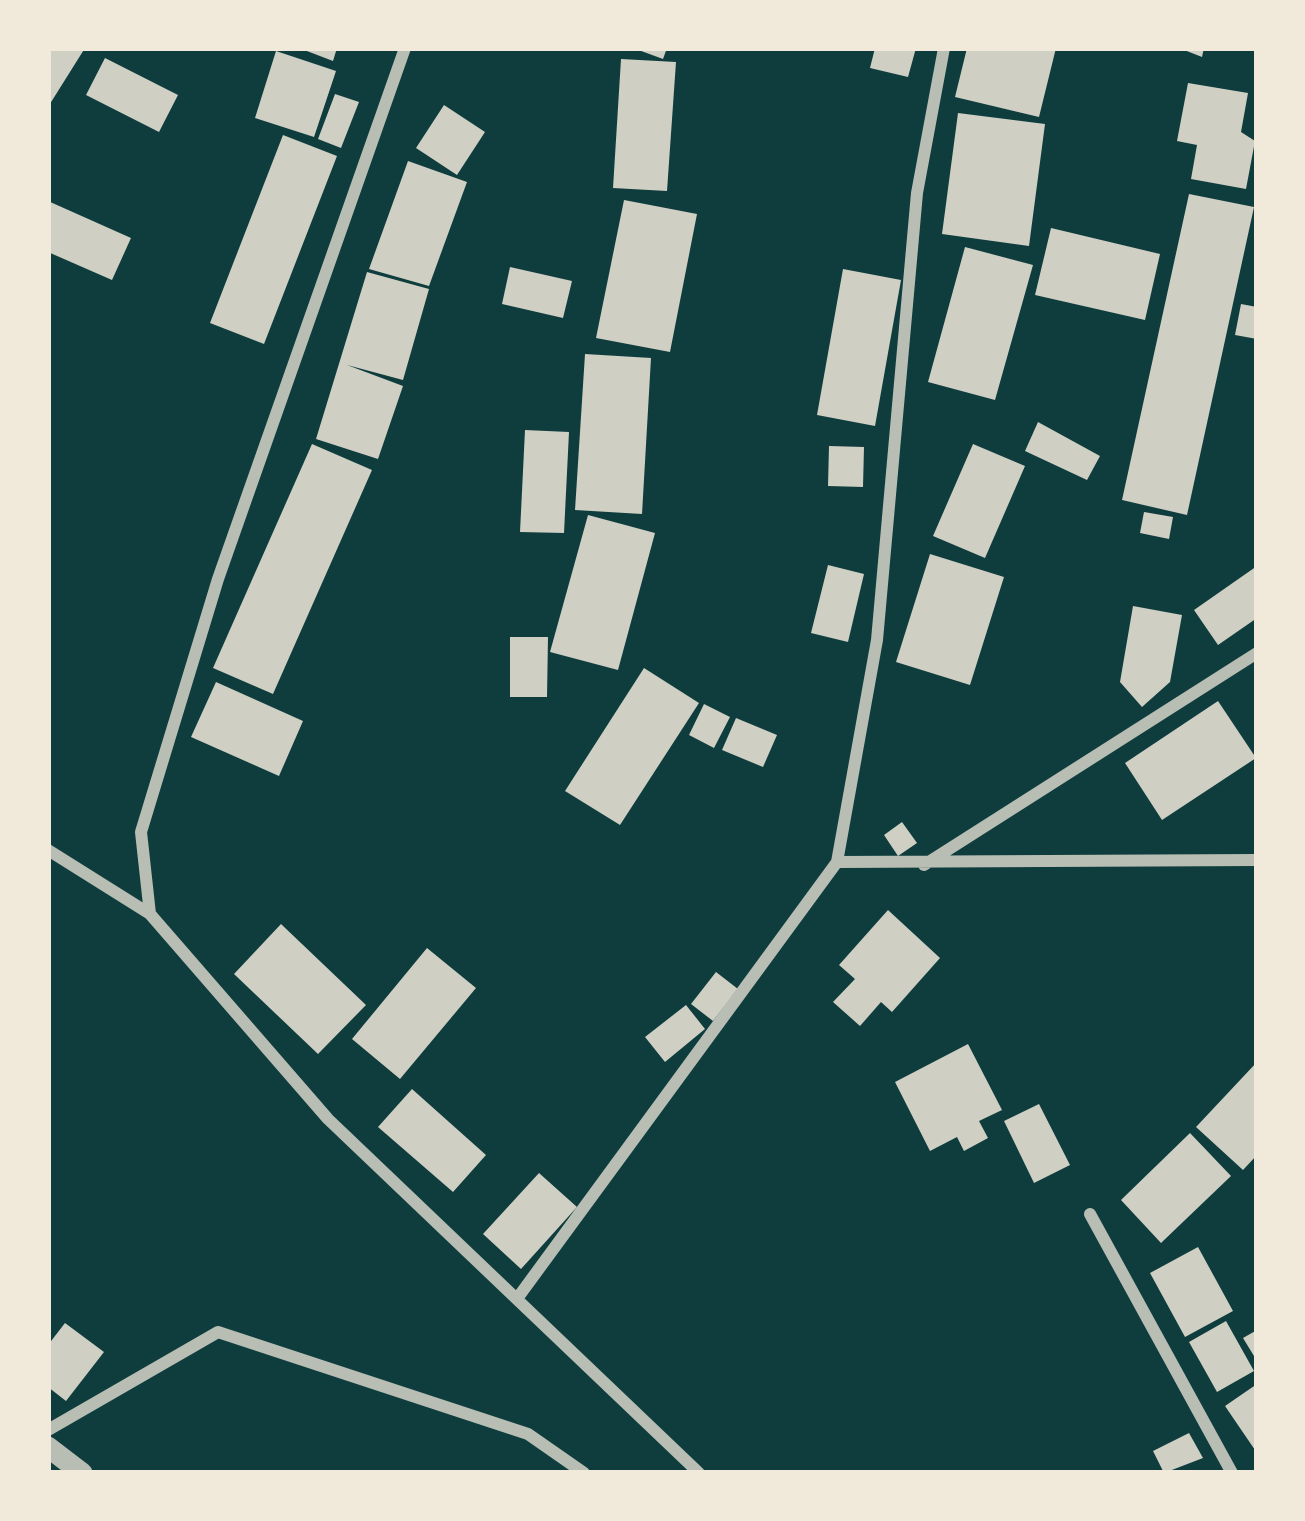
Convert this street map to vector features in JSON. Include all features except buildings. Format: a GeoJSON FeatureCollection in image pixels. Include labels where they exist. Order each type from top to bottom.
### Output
{"type":"FeatureCollection","features":[{"type":"Feature","properties":{"kind":"street"},"geometry":{"type":"LineString","coordinates":[[150,914],[142,832],[218,579],[405,48]]}},
{"type":"Feature","properties":{"kind":"street"},"geometry":{"type":"LineString","coordinates":[[519,1296],[837,862],[877,640],[917,194],[944,48]]}},
{"type":"Feature","properties":{"kind":"street"},"geometry":{"type":"LineString","coordinates":[[924,865],[1257,653]]}},
{"type":"Feature","properties":{"kind":"street"},"geometry":{"type":"LineString","coordinates":[[48,850],[150,914],[328,1118],[519,1296],[694,1473]]}},
{"type":"Feature","properties":{"kind":"street"},"geometry":{"type":"LineString","coordinates":[[837,862],[1257,860]]}},
{"type":"Feature","properties":{"kind":"street"},"geometry":{"type":"LineString","coordinates":[[1090,1214],[1232,1473]]}},
{"type":"Feature","properties":{"kind":"street"},"geometry":{"type":"LineString","coordinates":[[48,1430],[218,1332],[528,1434],[584,1473]]}},
{"type":"Feature","properties":{"kind":"street"},"geometry":{"type":"LineString","coordinates":[[48,1447],[82,1473]]}}]}
